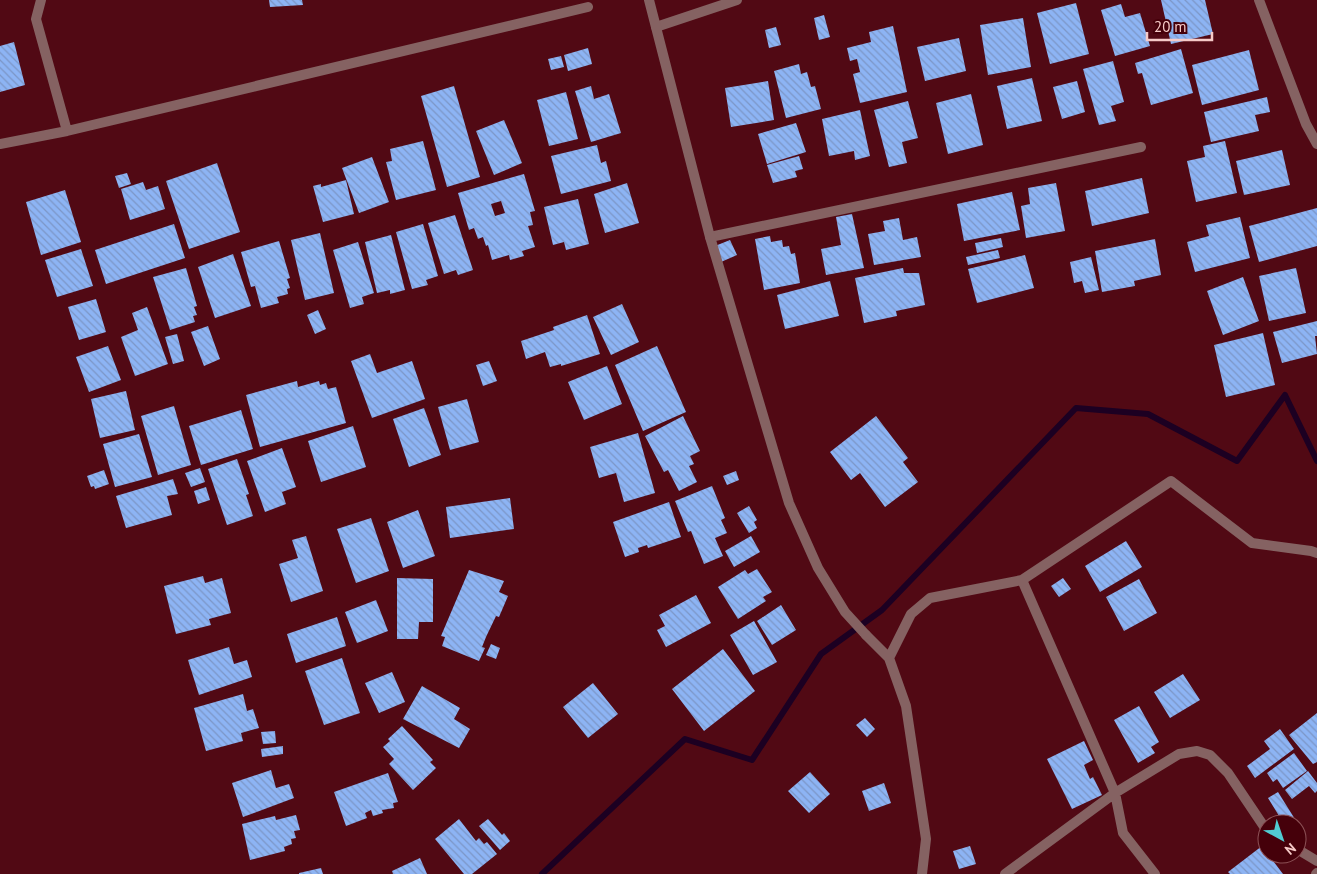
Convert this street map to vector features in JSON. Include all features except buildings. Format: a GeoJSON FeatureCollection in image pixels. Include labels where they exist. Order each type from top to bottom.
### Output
{"type":"FeatureCollection","features":[{"type":"Feature","properties":{"kind":"street"},"geometry":{"type":"LineString","coordinates":[[41,0],[36,19],[67,131]]}},
{"type":"Feature","properties":{"kind":"street"},"geometry":{"type":"LineString","coordinates":[[649,0],[710,237],[788,503],[818,568],[845,612],[889,658],[907,716],[926,839],[922,874]]}},
{"type":"Feature","properties":{"kind":"street"},"geometry":{"type":"LineString","coordinates":[[656,27],[737,0]]}},
{"type":"Feature","properties":{"kind":"street"},"geometry":{"type":"LineString","coordinates":[[1259,0],[1306,124],[1317,144]]}},
{"type":"Feature","properties":{"kind":"street"},"geometry":{"type":"LineString","coordinates":[[0,144],[67,131],[588,8]]}},
{"type":"Feature","properties":{"kind":"street"},"geometry":{"type":"LineString","coordinates":[[710,237],[1141,147]]}},
{"type":"Feature","properties":{"kind":"street"},"geometry":{"type":"LineString","coordinates":[[889,658],[911,614],[930,598],[1022,580],[1171,481],[1252,543],[1317,553]]}},
{"type":"Feature","properties":{"kind":"street"},"geometry":{"type":"LineString","coordinates":[[1022,580],[1115,793],[1123,833],[1155,874]]}},
{"type":"Feature","properties":{"kind":"street"},"geometry":{"type":"LineString","coordinates":[[1005,874],[1115,793],[1179,754],[1197,751],[1210,755],[1228,773],[1257,816]]}},
{"type":"Feature","properties":{"kind":"waterway"},"geometry":{"type":"LineString","coordinates":[[542,874],[685,739],[752,760],[821,654],[882,610],[1076,408],[1148,414],[1237,461],[1285,395],[1317,461]]}}]}
